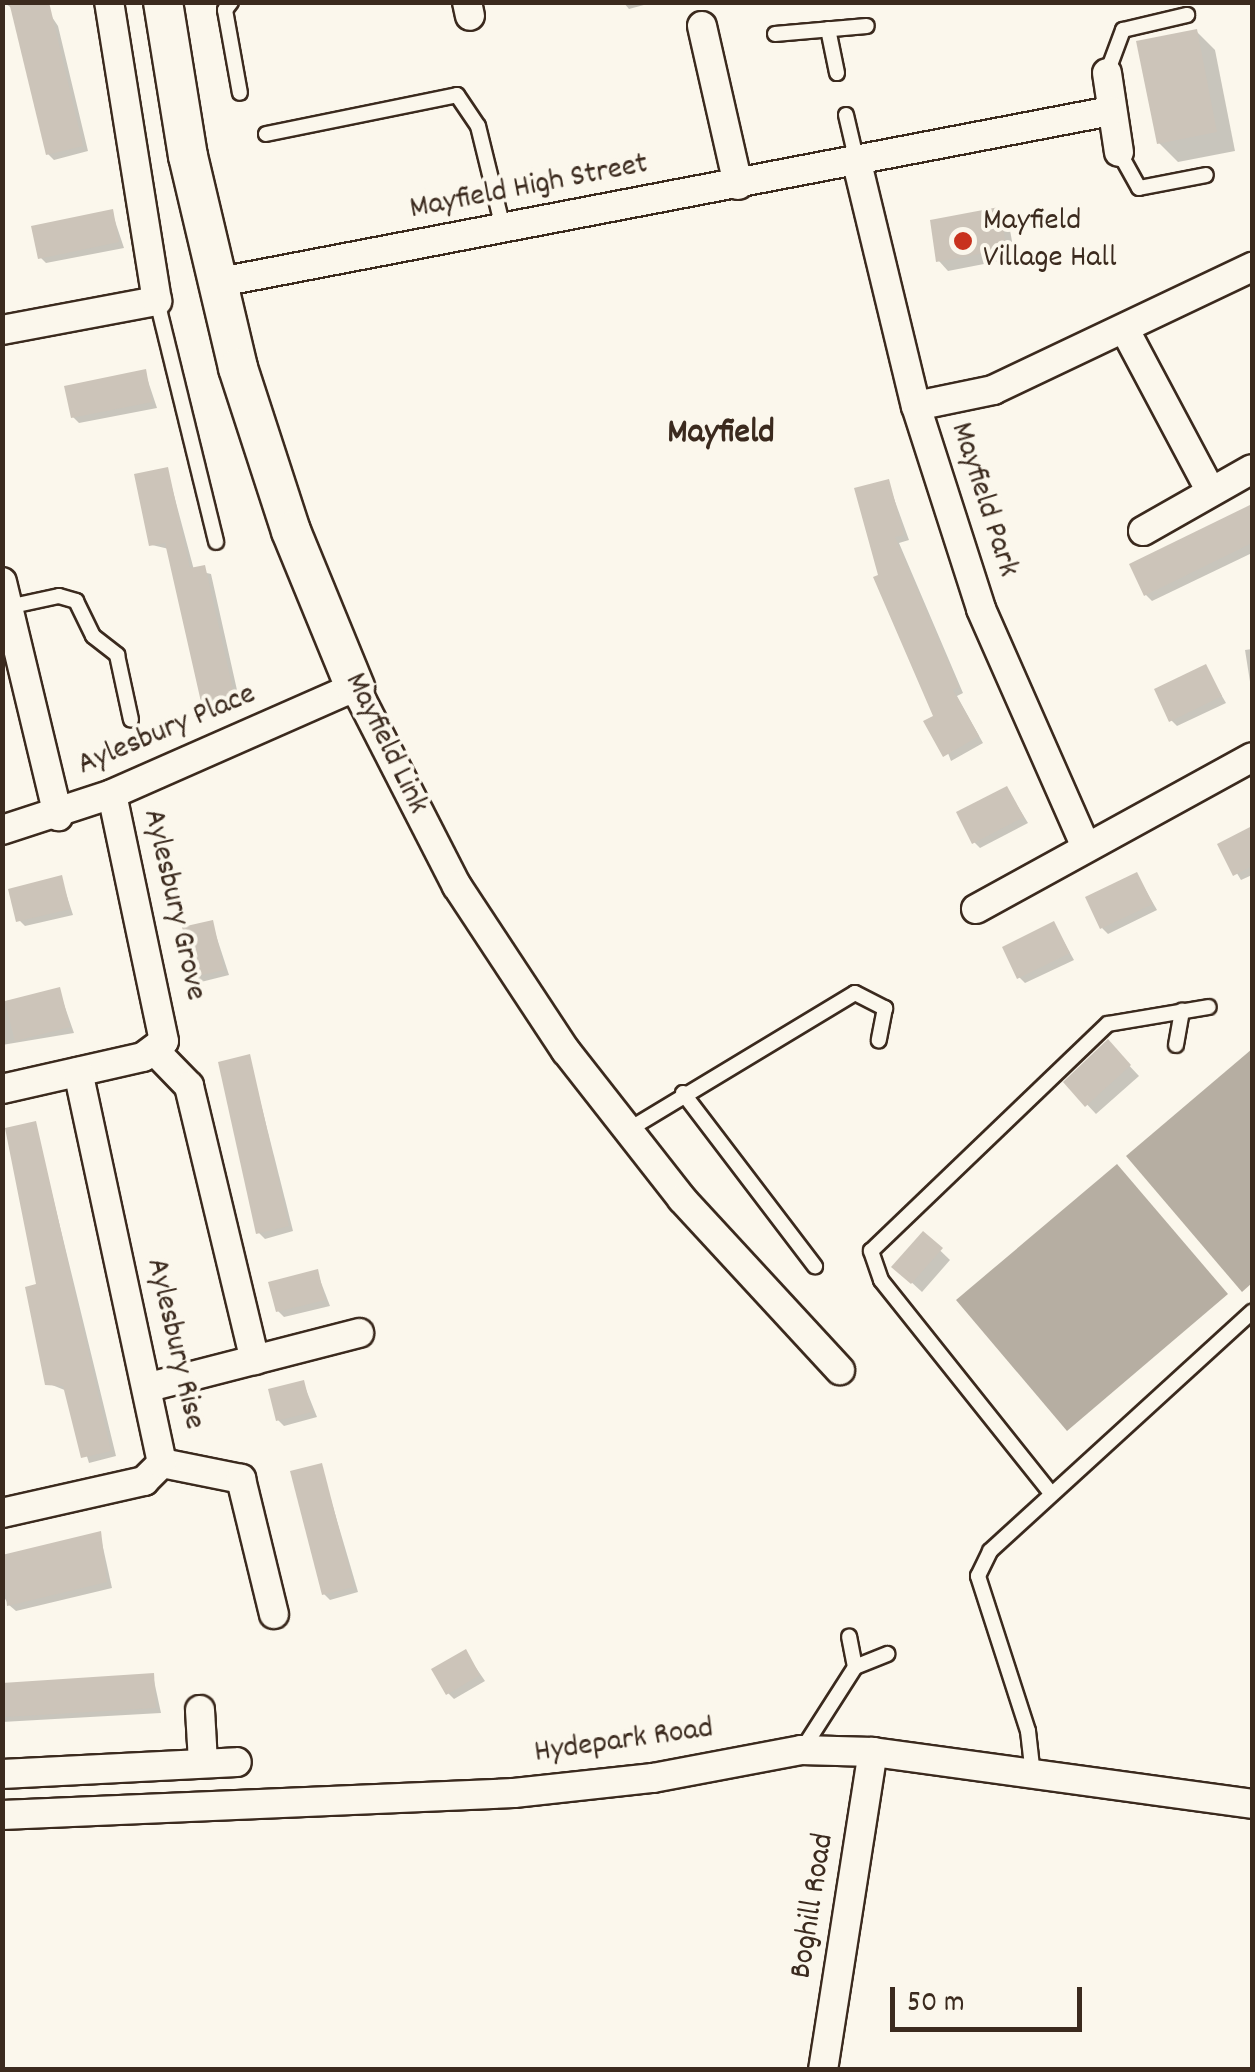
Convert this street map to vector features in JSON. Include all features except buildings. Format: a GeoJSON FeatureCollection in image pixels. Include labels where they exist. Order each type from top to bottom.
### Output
{"type":"FeatureCollection","features":[{"type":"Feature","properties":{"kind":"street"},"geometry":{"type":"LineString","coordinates":[[2,330],[157,301],[109,2]]}},
{"type":"Feature","properties":{"kind":"street","name":"Mayfield Link"},"geometry":{"type":"LineString","coordinates":[[163,2],[215,283],[269,468],[355,688],[457,886],[528,996],[628,1130],[840,1370]]}},
{"type":"Feature","properties":{"kind":"street"},"geometry":{"type":"LineString","coordinates":[[702,26],[738,185]]}},
{"type":"Feature","properties":{"kind":"street"},"geometry":{"type":"LineString","coordinates":[[1108,73],[1110,111],[1120,152]]}},
{"type":"Feature","properties":{"kind":"street","name":"Mayfield High Street"},"geometry":{"type":"LineString","coordinates":[[215,283],[1110,111]]}},
{"type":"Feature","properties":{"kind":"street","name":"Mayfield Park"},"geometry":{"type":"LineString","coordinates":[[857,162],[916,406],[980,609],[1085,845]]}},
{"type":"Feature","properties":{"kind":"street"},"geometry":{"type":"LineString","coordinates":[[916,406],[993,390],[1252,267]]}},
{"type":"Feature","properties":{"kind":"street"},"geometry":{"type":"LineString","coordinates":[[1125,330],[1211,492]]}},
{"type":"Feature","properties":{"kind":"street"},"geometry":{"type":"LineString","coordinates":[[1143,531],[1252,468]]}},
{"type":"Feature","properties":{"kind":"street"},"geometry":{"type":"LineString","coordinates":[[5,594],[15,692],[58,816]]}},
{"type":"Feature","properties":{"kind":"street","name":"Aylesbury Place"},"geometry":{"type":"LineString","coordinates":[[2,830],[58,816],[355,688]]}},
{"type":"Feature","properties":{"kind":"street"},"geometry":{"type":"LineString","coordinates":[[976,909],[1085,845],[1252,757]]}},
{"type":"Feature","properties":{"kind":"street","name":"Aylesbury Grove"},"geometry":{"type":"LineString","coordinates":[[112,794],[166,1027],[155,1051]]}},
{"type":"Feature","properties":{"kind":"street"},"geometry":{"type":"LineString","coordinates":[[2,1089],[155,1051],[189,1086],[255,1360]]}},
{"type":"Feature","properties":{"kind":"street","name":"Aylesbury Rise"},"geometry":{"type":"LineString","coordinates":[[2,1513],[144,1482],[162,1463],[149,1386],[78,1072]]}},
{"type":"Feature","properties":{"kind":"street"},"geometry":{"type":"LineString","coordinates":[[149,1386],[359,1333]]}},
{"type":"Feature","properties":{"kind":"street"},"geometry":{"type":"LineString","coordinates":[[162,1463],[241,1479],[256,1586],[274,1614]]}},
{"type":"Feature","properties":{"kind":"street"},"geometry":{"type":"LineString","coordinates":[[200,1710],[203,1762]]}},
{"type":"Feature","properties":{"kind":"street","name":"Hydepark Road"},"geometry":{"type":"LineString","coordinates":[[2,1814],[514,1794],[654,1778],[801,1750],[873,1752],[1252,1804]]}},
{"type":"Feature","properties":{"kind":"street","name":"Boghill Road"},"geometry":{"type":"LineString","coordinates":[[823,2070],[873,1752]]}},
{"type":"Feature","properties":{"kind":"street"},"geometry":{"type":"LineString","coordinates":[[2,1774],[237,1762]]}},
{"type":"Feature","properties":{"kind":"lane"},"geometry":{"type":"LineString","coordinates":[[230,2],[224,10],[240,93]]}},
{"type":"Feature","properties":{"kind":"lane"},"geometry":{"type":"LineString","coordinates":[[1108,73],[1123,30],[1187,15]]}},
{"type":"Feature","properties":{"kind":"lane"},"geometry":{"type":"LineString","coordinates":[[775,34],[867,26]]}},
{"type":"Feature","properties":{"kind":"lane"},"geometry":{"type":"LineString","coordinates":[[828,29],[837,72]]}},
{"type":"Feature","properties":{"kind":"lane"},"geometry":{"type":"LineString","coordinates":[[266,134],[457,95],[478,126],[503,228]]}},
{"type":"Feature","properties":{"kind":"lane"},"geometry":{"type":"LineString","coordinates":[[846,115],[857,162]]}},
{"type":"Feature","properties":{"kind":"lane"},"geometry":{"type":"LineString","coordinates":[[1120,152],[1140,188],[1206,175]]}},
{"type":"Feature","properties":{"kind":"lane"},"geometry":{"type":"LineString","coordinates":[[157,301],[216,542]]}},
{"type":"Feature","properties":{"kind":"lane"},"geometry":{"type":"LineString","coordinates":[[5,594],[59,596],[76,601],[93,636],[117,655],[131,720]]}},
{"type":"Feature","properties":{"kind":"lane"},"geometry":{"type":"LineString","coordinates":[[628,1130],[682,1093],[854,993],[885,1008],[879,1040]]}},
{"type":"Feature","properties":{"kind":"lane"},"geometry":{"type":"LineString","coordinates":[[1050,1492],[880,1280],[871,1251],[1108,1024],[1208,1007]]}},
{"type":"Feature","properties":{"kind":"lane"},"geometry":{"type":"LineString","coordinates":[[1176,1045],[1182,1011]]}},
{"type":"Feature","properties":{"kind":"lane"},"geometry":{"type":"LineString","coordinates":[[682,1093],[815,1266]]}},
{"type":"Feature","properties":{"kind":"lane"},"geometry":{"type":"LineString","coordinates":[[1033,1776],[1028,1731],[978,1576],[990,1550],[1252,1312]]}},
{"type":"Feature","properties":{"kind":"lane"},"geometry":{"type":"LineString","coordinates":[[850,1637],[855,1667]]}},
{"type":"Feature","properties":{"kind":"lane"},"geometry":{"type":"LineString","coordinates":[[801,1750],[855,1667],[886,1654]]}},
{"type":"Feature","properties":{"kind":"shaded area"},"geometry":{"type":"Polygon","coordinates":[[[1252,1049],[1252,1283],[1242,1292],[1126,1156],[1252,1049]]]}},
{"type":"Feature","properties":{"kind":"shaded area"},"geometry":{"type":"Polygon","coordinates":[[[1117,1164],[1228,1294],[1067,1431],[956,1300],[1117,1164]]]}},
{"type":"Feature","properties":{"kind":"place","name":"Mayfield Village Hall"},"geometry":{"type":"Point","coordinates":[963,241]}},
{"type":"Feature","properties":{"kind":"district","name":"Mayfield"},"geometry":{"type":"Point","coordinates":[721,434]}}]}
